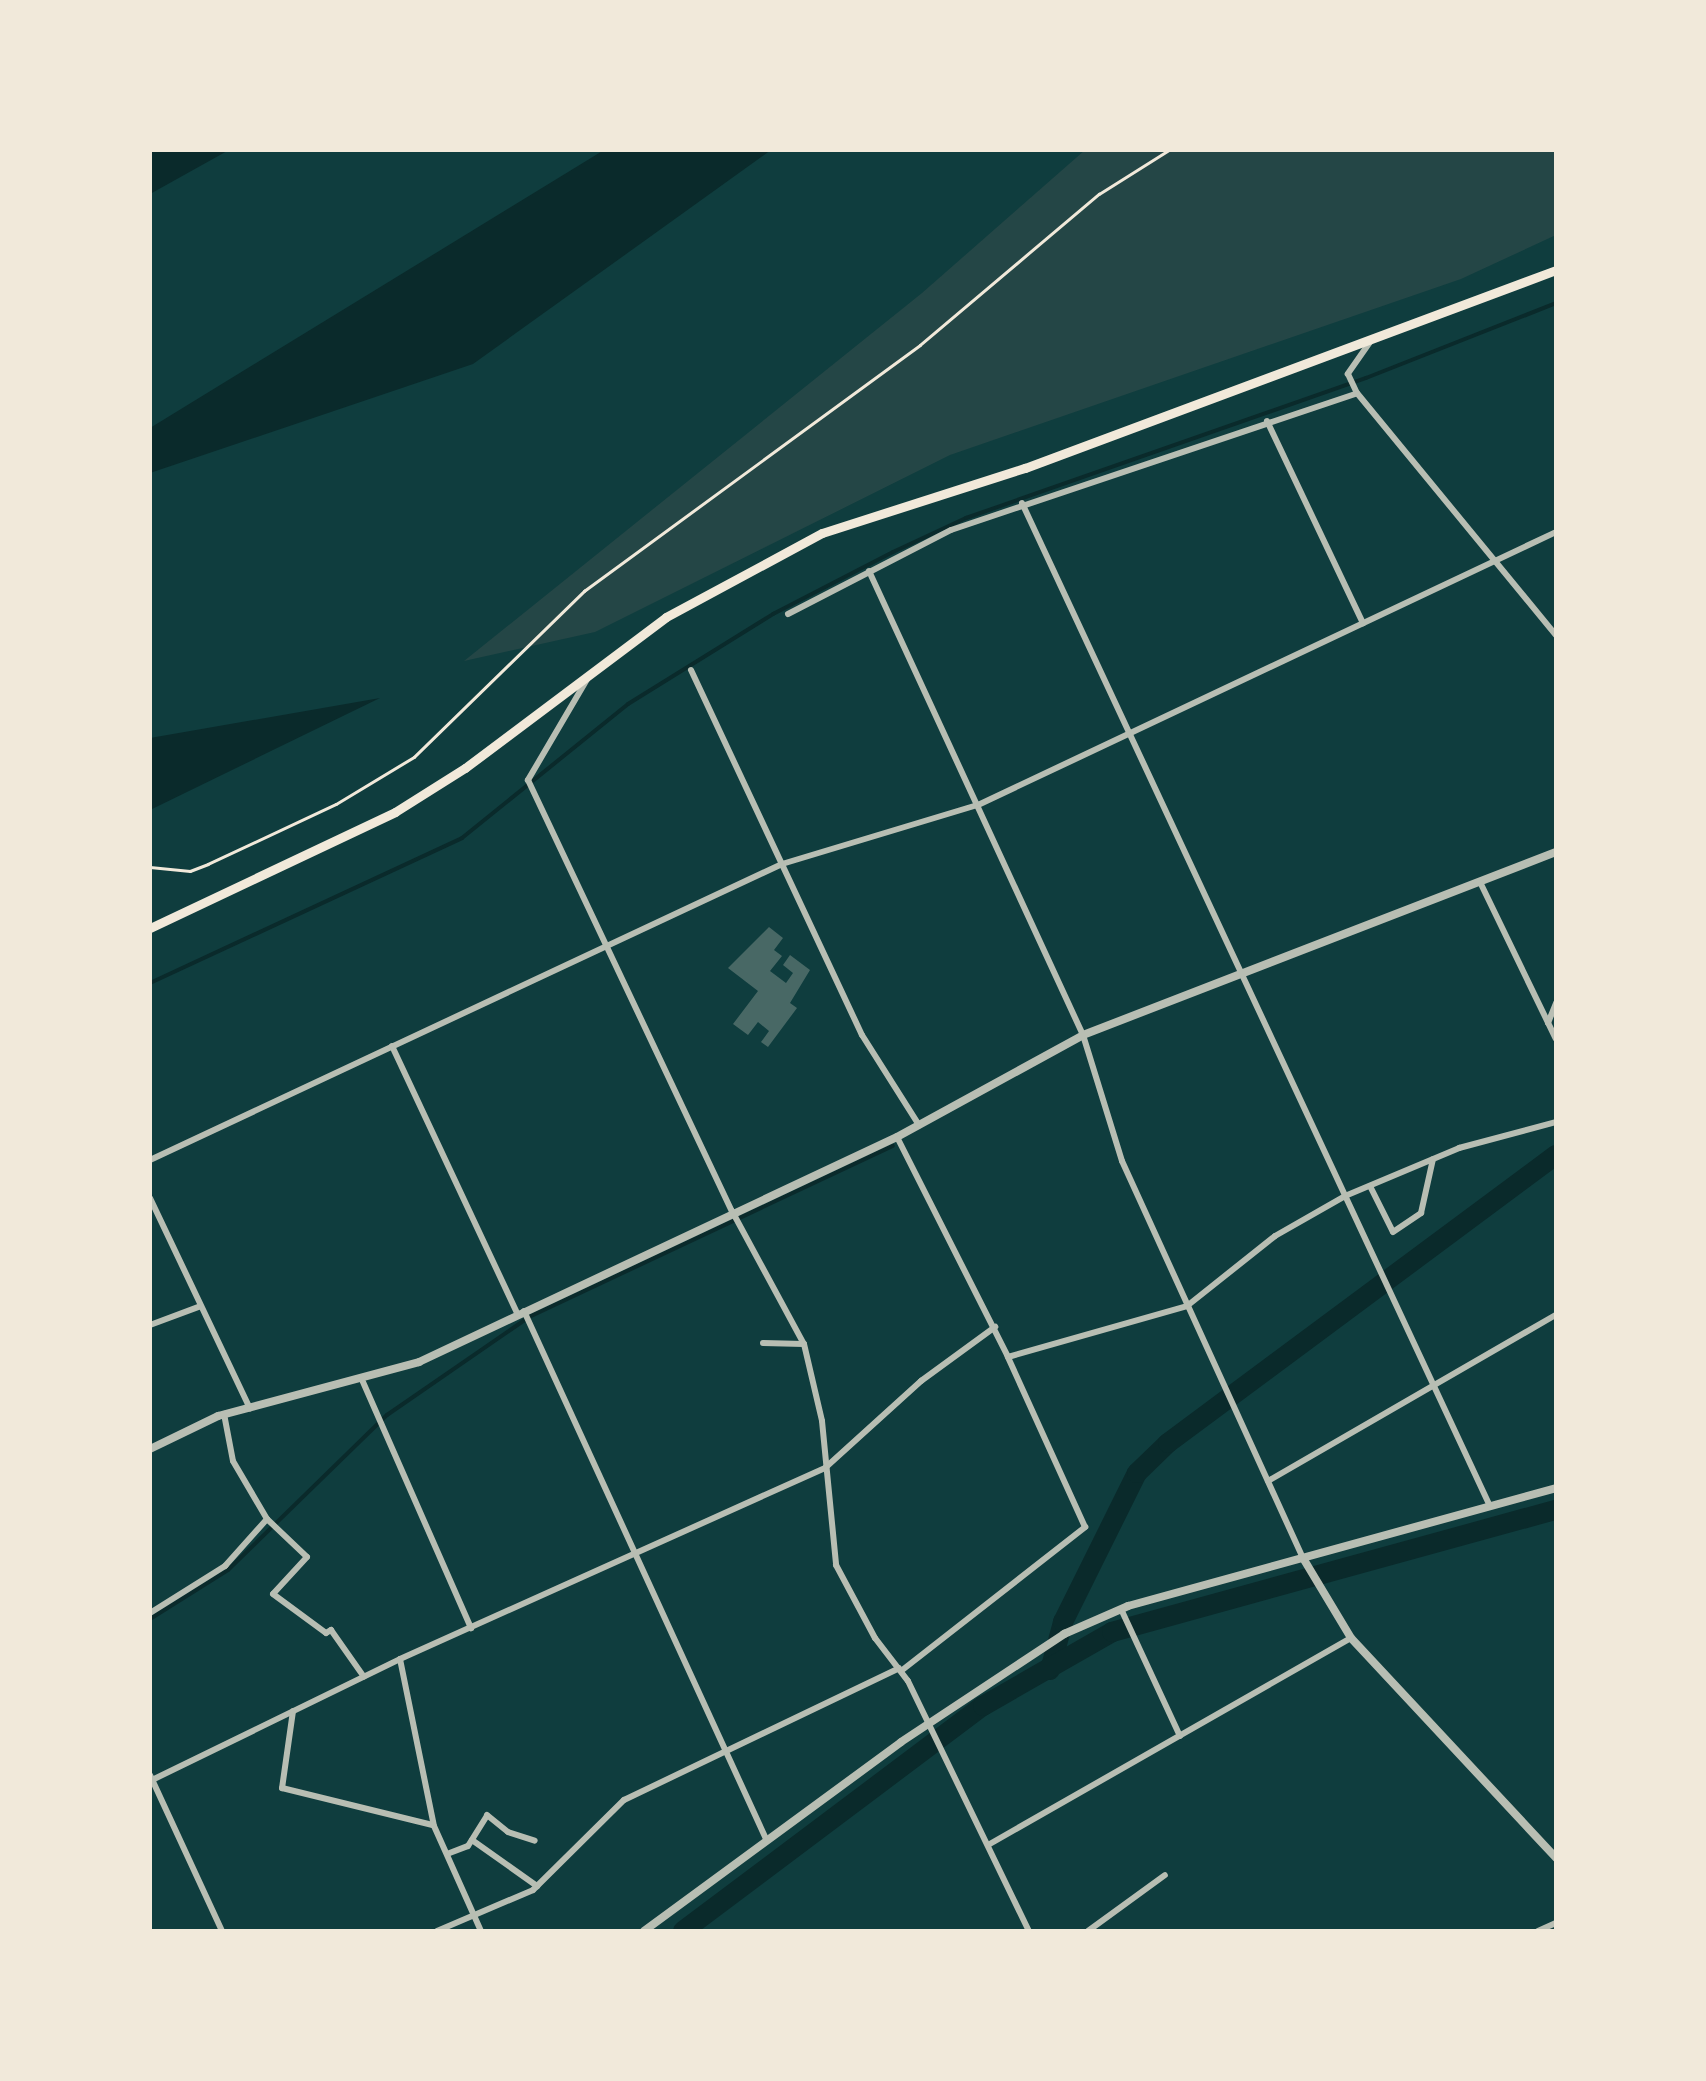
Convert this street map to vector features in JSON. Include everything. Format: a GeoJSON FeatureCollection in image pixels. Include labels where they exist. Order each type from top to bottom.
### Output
{"type":"FeatureCollection","features":[{"type":"Feature","properties":{"kind":"main road"},"geometry":{"type":"LineString","coordinates":[[150,928],[395,812],[666,617],[822,533],[1370,342],[1556,270]]}},
{"type":"Feature","properties":{"kind":"street"},"geometry":{"type":"LineString","coordinates":[[1370,342],[1349,376],[1356,391],[1556,635]]}},
{"type":"Feature","properties":{"kind":"street"},"geometry":{"type":"LineString","coordinates":[[788,614],[869,571],[1022,504],[1356,391]]}},
{"type":"Feature","properties":{"kind":"street"},"geometry":{"type":"LineString","coordinates":[[1267,420],[1363,624]]}},
{"type":"Feature","properties":{"kind":"street"},"geometry":{"type":"LineString","coordinates":[[1022,504],[1490,1506]]}},
{"type":"Feature","properties":{"kind":"street"},"geometry":{"type":"LineString","coordinates":[[150,1160],[782,864],[978,805],[1556,532]]}},
{"type":"Feature","properties":{"kind":"street"},"geometry":{"type":"LineString","coordinates":[[869,571],[1082,1034],[1122,1161],[1232,1410],[1303,1558],[1352,1638],[1556,1858]]}},
{"type":"Feature","properties":{"kind":"street"},"geometry":{"type":"LineString","coordinates":[[691,670],[862,1036],[920,1125]]}},
{"type":"Feature","properties":{"kind":"street"},"geometry":{"type":"LineString","coordinates":[[590,674],[528,780],[732,1212],[804,1344],[826,1468],[836,1565],[900,1669],[1030,1931]]}},
{"type":"Feature","properties":{"kind":"street"},"geometry":{"type":"LineString","coordinates":[[150,1449],[224,1414],[363,1382],[897,1137],[1082,1034],[1556,852]]}},
{"type":"Feature","properties":{"kind":"street"},"geometry":{"type":"LineString","coordinates":[[1480,882],[1556,1039]]}},
{"type":"Feature","properties":{"kind":"street"},"geometry":{"type":"LineString","coordinates":[[1548,1023],[1556,1003]]}},
{"type":"Feature","properties":{"kind":"street"},"geometry":{"type":"LineString","coordinates":[[392,1046],[531,1324],[767,1841]]}},
{"type":"Feature","properties":{"kind":"street"},"geometry":{"type":"LineString","coordinates":[[1008,1356],[1187,1306],[1275,1236],[1345,1196],[1433,1158],[1556,1122]]}},
{"type":"Feature","properties":{"kind":"street"},"geometry":{"type":"LineString","coordinates":[[437,1931],[537,1886],[624,1800],[900,1669],[1085,1527],[1008,1356],[897,1137]]}},
{"type":"Feature","properties":{"kind":"street"},"geometry":{"type":"LineString","coordinates":[[1370,1186],[1394,1232],[1421,1213],[1433,1158]]}},
{"type":"Feature","properties":{"kind":"street"},"geometry":{"type":"LineString","coordinates":[[150,1198],[250,1409]]}},
{"type":"Feature","properties":{"kind":"street"},"geometry":{"type":"LineString","coordinates":[[150,1324],[201,1306]]}},
{"type":"Feature","properties":{"kind":"street"},"geometry":{"type":"LineString","coordinates":[[1268,1481],[1556,1315]]}},
{"type":"Feature","properties":{"kind":"street"},"geometry":{"type":"LineString","coordinates":[[222,1931],[151,1779],[400,1660],[826,1468],[920,1382],[994,1327]]}},
{"type":"Feature","properties":{"kind":"street"},"geometry":{"type":"LineString","coordinates":[[763,1343],[804,1344]]}},
{"type":"Feature","properties":{"kind":"street"},"geometry":{"type":"LineString","coordinates":[[363,1382],[381,1431],[471,1628]]}},
{"type":"Feature","properties":{"kind":"street"},"geometry":{"type":"LineString","coordinates":[[224,1414],[233,1461],[274,1529],[307,1556],[273,1594],[326,1633],[331,1630],[364,1677]]}},
{"type":"Feature","properties":{"kind":"street"},"geometry":{"type":"LineString","coordinates":[[644,1931],[929,1724],[1064,1634],[1122,1610],[1556,1488]]}},
{"type":"Feature","properties":{"kind":"street"},"geometry":{"type":"LineString","coordinates":[[150,1613],[225,1566],[267,1519]]}},
{"type":"Feature","properties":{"kind":"street"},"geometry":{"type":"LineString","coordinates":[[1122,1610],[1180,1736]]}},
{"type":"Feature","properties":{"kind":"street"},"geometry":{"type":"LineString","coordinates":[[988,1845],[1352,1638]]}},
{"type":"Feature","properties":{"kind":"street"},"geometry":{"type":"LineString","coordinates":[[400,1660],[434,1826],[482,1931]]}},
{"type":"Feature","properties":{"kind":"street"},"geometry":{"type":"LineString","coordinates":[[293,1711],[282,1788],[434,1826]]}},
{"type":"Feature","properties":{"kind":"street"},"geometry":{"type":"LineString","coordinates":[[447,1854],[472,1840],[487,1815],[508,1832],[535,1840]]}},
{"type":"Feature","properties":{"kind":"street"},"geometry":{"type":"LineString","coordinates":[[472,1840],[537,1886]]}},
{"type":"Feature","properties":{"kind":"street"},"geometry":{"type":"LineString","coordinates":[[1088,1931],[1165,1875]]}},
{"type":"Feature","properties":{"kind":"street"},"geometry":{"type":"LineString","coordinates":[[1538,1931],[1556,1924]]}},
{"type":"Feature","properties":{"kind":"path"},"geometry":{"type":"LineString","coordinates":[[150,867],[190,871],[208,864],[336,804],[414,757],[584,590],[907,355],[1099,194],[1169,150]]}},
{"type":"Feature","properties":{"kind":"shaded area"},"geometry":{"type":"Polygon","coordinates":[[[150,150],[229,150],[150,194],[150,150]]]}},
{"type":"Feature","properties":{"kind":"shaded area"},"geometry":{"type":"Polygon","coordinates":[[[604,150],[771,150],[473,364],[150,473],[150,428],[604,150]]]}},
{"type":"Feature","properties":{"kind":"shaded area"},"geometry":{"type":"Polygon","coordinates":[[[1085,150],[1556,150],[1556,235],[1461,279],[950,455],[595,632],[464,661],[922,293],[1085,150]]]}},
{"type":"Feature","properties":{"kind":"shaded area"},"geometry":{"type":"Polygon","coordinates":[[[380,698],[150,810],[150,738],[380,698]]]}},
{"type":"Feature","properties":{"kind":"building"},"geometry":{"type":"Polygon","coordinates":[[[769,927],[783,938],[774,950],[782,956],[770,971],[786,983],[793,973],[783,965],[790,955],[810,970],[790,1003],[797,1008],[768,1047],[761,1042],[769,1031],[758,1022],[748,1035],[733,1024],[758,991],[728,968],[769,927]]]}},
{"type":"Feature","properties":{"kind":"waterway"},"geometry":{"type":"LineString","coordinates":[[150,983],[462,838],[628,704],[773,614],[893,552],[966,518],[1366,378],[1556,303]]}},
{"type":"Feature","properties":{"kind":"waterway"},"geometry":{"type":"LineString","coordinates":[[150,1619],[228,1570],[387,1415],[529,1317],[893,1146]]}},
{"type":"Feature","properties":{"kind":"waterway"},"geometry":{"type":"LineString","coordinates":[[1050,1670],[1063,1622],[1137,1473],[1168,1443],[1556,1155]]}},
{"type":"Feature","properties":{"kind":"waterway"},"geometry":{"type":"LineString","coordinates":[[683,1931],[983,1706],[1112,1632],[1556,1510]]}}]}
